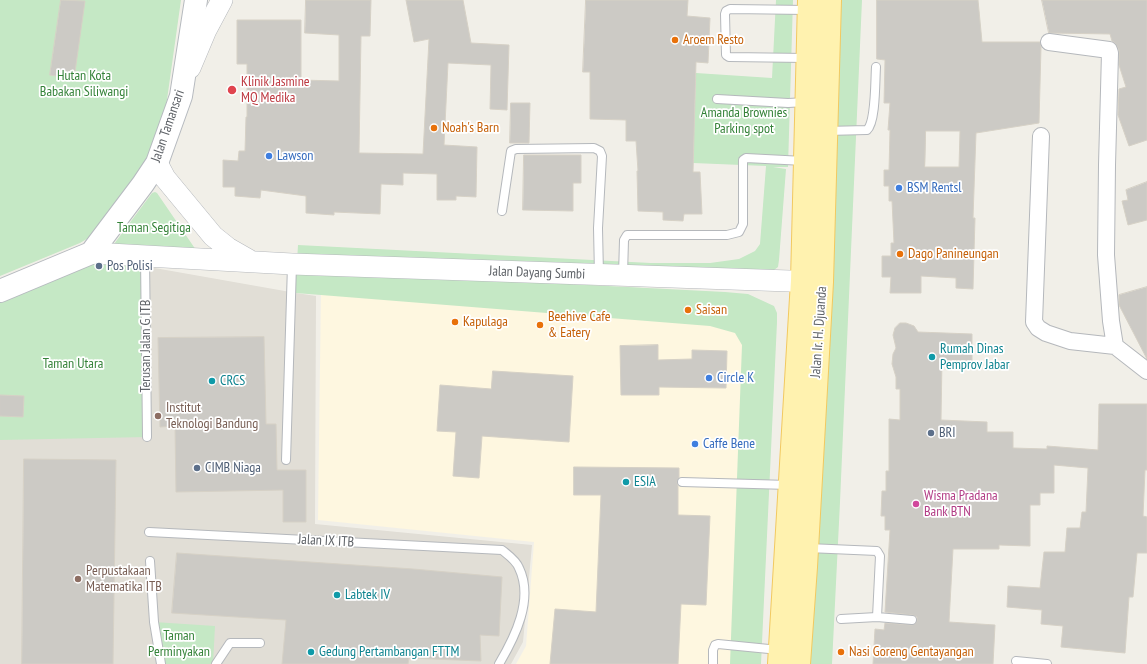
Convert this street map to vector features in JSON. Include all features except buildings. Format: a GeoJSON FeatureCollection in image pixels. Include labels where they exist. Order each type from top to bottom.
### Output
{"type":"FeatureCollection","features":[{"type":"Feature","properties":{"kind":"main road","name":"Jalan Tamansari"},"geometry":{"type":"LineString","coordinates":[[91,253],[143,184],[156,163],[181,96],[196,0]]}},
{"type":"Feature","properties":{"kind":"main road","name":"Jalan Ir. H. Djuanda"},"geometry":{"type":"LineString","coordinates":[[779,657],[797,547],[790,485],[812,281],[825,132],[830,0]]}},
{"type":"Feature","properties":{"kind":"main road","name":"Jalan Ir. H. Djuanda"},"geometry":{"type":"LineString","coordinates":[[798,664],[797,547],[812,281],[805,161],[808,5]]}},
{"type":"Feature","properties":{"kind":"main road"},"geometry":{"type":"LineString","coordinates":[[0,291],[91,253]]}},
{"type":"Feature","properties":{"kind":"street"},"geometry":{"type":"LineString","coordinates":[[181,96],[206,30],[222,0]]}},
{"type":"Feature","properties":{"kind":"street"},"geometry":{"type":"LineString","coordinates":[[1049,42],[1109,50],[1110,53],[1106,255],[1111,321],[1115,346]]}},
{"type":"Feature","properties":{"kind":"street"},"geometry":{"type":"LineString","coordinates":[[1041,136],[1034,322],[1038,328],[1046,333],[1070,341],[1115,346],[1147,371]]}},
{"type":"Feature","properties":{"kind":"street","name":"Jalan Dayang Sumbi"},"geometry":{"type":"LineString","coordinates":[[156,163],[165,178],[213,236],[228,248],[251,262]]}},
{"type":"Feature","properties":{"kind":"street","name":"Jalan Dayang Sumbi"},"geometry":{"type":"LineString","coordinates":[[91,253],[292,264],[812,281]]}},
{"type":"Feature","properties":{"kind":"lane"},"geometry":{"type":"LineString","coordinates":[[806,58],[729,57],[726,55],[725,14],[726,11],[730,9],[808,5]]}},
{"type":"Feature","properties":{"kind":"lane"},"geometry":{"type":"LineString","coordinates":[[825,132],[867,130],[870,127],[873,116],[876,67]]}},
{"type":"Feature","properties":{"kind":"lane"},"geometry":{"type":"LineString","coordinates":[[717,99],[788,103],[806,102]]}},
{"type":"Feature","properties":{"kind":"lane"},"geometry":{"type":"LineString","coordinates":[[502,211],[511,151],[516,149],[594,148],[600,151],[602,156],[598,228],[599,275]]}},
{"type":"Feature","properties":{"kind":"lane"},"geometry":{"type":"LineString","coordinates":[[623,275],[624,240],[627,235],[727,235],[739,232],[742,224],[743,160],[746,158],[805,161]]}},
{"type":"Feature","properties":{"kind":"lane","name":"Terusan Jalan G ITB"},"geometry":{"type":"LineString","coordinates":[[145,256],[147,437]]}},
{"type":"Feature","properties":{"kind":"lane"},"geometry":{"type":"LineString","coordinates":[[286,460],[292,264]]}},
{"type":"Feature","properties":{"kind":"lane"},"geometry":{"type":"LineString","coordinates":[[682,482],[790,485]]}},
{"type":"Feature","properties":{"kind":"lane","name":"Jalan IX ITB"},"geometry":{"type":"LineString","coordinates":[[149,532],[502,550],[519,566],[522,578],[524,602],[518,623],[499,664]]}},
{"type":"Feature","properties":{"kind":"lane"},"geometry":{"type":"LineString","coordinates":[[797,547],[877,551],[880,556],[877,616]]}},
{"type":"Feature","properties":{"kind":"lane"},"geometry":{"type":"LineString","coordinates":[[150,561],[154,622],[161,664]]}},
{"type":"Feature","properties":{"kind":"lane"},"geometry":{"type":"LineString","coordinates":[[841,619],[877,616],[912,620]]}},
{"type":"Feature","properties":{"kind":"lane"},"geometry":{"type":"LineString","coordinates":[[216,664],[230,643],[260,643]]}},
{"type":"Feature","properties":{"kind":"lane"},"geometry":{"type":"LineString","coordinates":[[713,664],[713,650],[718,644],[779,657]]}},
{"type":"Feature","properties":{"kind":"lane"},"geometry":{"type":"LineString","coordinates":[[1016,661],[1047,664]]}},
{"type":"Feature","properties":{"kind":"shaded area","name":"Institut Teknologi Bandung"},"geometry":{"type":"Polygon","coordinates":[[[132,264],[316,296],[315,524],[532,545],[523,642],[511,664],[0,664],[0,308],[132,264]]]}},
{"type":"Feature","properties":{"kind":"shaded area"},"geometry":{"type":"Polygon","coordinates":[[[321,289],[748,307],[740,664],[516,664],[526,646],[534,542],[318,520],[321,289]]]}},
{"type":"Feature","properties":{"kind":"green space","name":"Hutan Kota Babakan Siliwangi"},"geometry":{"type":"Polygon","coordinates":[[[0,0],[181,0],[164,121],[152,157],[90,237],[80,243],[0,276],[0,0]]]}},
{"type":"Feature","properties":{"kind":"green space","name":"Amanda Brownies Parking spot"},"geometry":{"type":"Polygon","coordinates":[[[776,0],[793,0],[788,167],[773,167],[786,169],[778,267],[766,276],[297,262],[298,245],[651,263],[710,263],[739,259],[755,251],[760,244],[766,166],[693,163],[696,73],[772,78],[776,0]]]}},
{"type":"Feature","properties":{"kind":"green space"},"geometry":{"type":"Polygon","coordinates":[[[836,0],[862,0],[832,664],[807,664],[836,0]]]}},
{"type":"Feature","properties":{"kind":"green space","name":"Taman Segitiga"},"geometry":{"type":"Polygon","coordinates":[[[155,192],[196,250],[113,246],[152,193],[155,192]]]}},
{"type":"Feature","properties":{"kind":"green space","name":"Taman Utara"},"geometry":{"type":"Polygon","coordinates":[[[91,253],[144,257],[147,437],[0,440],[0,291],[91,253]]]}},
{"type":"Feature","properties":{"kind":"green space"},"geometry":{"type":"Polygon","coordinates":[[[296,270],[725,292],[748,294],[774,306],[777,313],[777,322],[761,664],[730,664],[742,345],[735,333],[710,326],[296,293],[296,270]]]}},
{"type":"Feature","properties":{"kind":"green space","name":"Taman Perminyakan"},"geometry":{"type":"Polygon","coordinates":[[[154,622],[215,626],[213,664],[161,664],[154,622]]]}},
{"type":"Feature","properties":{"kind":"place","name":"Aroem Resto"},"geometry":{"type":"Point","coordinates":[675,40]}},
{"type":"Feature","properties":{"kind":"place","name":"Klinik Jasmine MQ Medika"},"geometry":{"type":"Point","coordinates":[232,90]}},
{"type":"Feature","properties":{"kind":"place","name":"Noah's Barn"},"geometry":{"type":"Point","coordinates":[434,128]}},
{"type":"Feature","properties":{"kind":"place","name":"Lawson"},"geometry":{"type":"Point","coordinates":[269,156]}},
{"type":"Feature","properties":{"kind":"place","name":"BSM Rentsl"},"geometry":{"type":"Point","coordinates":[899,188]}},
{"type":"Feature","properties":{"kind":"place","name":"Dago Panineungan"},"geometry":{"type":"Point","coordinates":[900,254]}},
{"type":"Feature","properties":{"kind":"place","name":"Pos Polisi"},"geometry":{"type":"Point","coordinates":[99,266]}},
{"type":"Feature","properties":{"kind":"place","name":"Saisan"},"geometry":{"type":"Point","coordinates":[688,310]}},
{"type":"Feature","properties":{"kind":"place","name":"Kapulaga"},"geometry":{"type":"Point","coordinates":[455,322]}},
{"type":"Feature","properties":{"kind":"place","name":"Beehive Cafe & Eatery"},"geometry":{"type":"Point","coordinates":[540,325]}},
{"type":"Feature","properties":{"kind":"place","name":"Rumah Dinas Pemprov Jabar"},"geometry":{"type":"Point","coordinates":[932,357]}},
{"type":"Feature","properties":{"kind":"place","name":"Circle K"},"geometry":{"type":"Point","coordinates":[709,378]}},
{"type":"Feature","properties":{"kind":"place","name":"CRCS"},"geometry":{"type":"Point","coordinates":[212,381]}},
{"type":"Feature","properties":{"kind":"place","name":"Institut Teknologi Bandung"},"geometry":{"type":"Point","coordinates":[158,416]}},
{"type":"Feature","properties":{"kind":"place","name":"BRI"},"geometry":{"type":"Point","coordinates":[931,433]}},
{"type":"Feature","properties":{"kind":"place","name":"Caffe Bene"},"geometry":{"type":"Point","coordinates":[695,444]}},
{"type":"Feature","properties":{"kind":"place","name":"CIMB Niaga"},"geometry":{"type":"Point","coordinates":[197,468]}},
{"type":"Feature","properties":{"kind":"place","name":"ESIA"},"geometry":{"type":"Point","coordinates":[626,482]}},
{"type":"Feature","properties":{"kind":"place","name":"Wisma Pradana Bank BTN"},"geometry":{"type":"Point","coordinates":[916,504]}},
{"type":"Feature","properties":{"kind":"place","name":"Perpustakaan Matematika ITB"},"geometry":{"type":"Point","coordinates":[78,579]}},
{"type":"Feature","properties":{"kind":"place","name":"Labtek IV"},"geometry":{"type":"Point","coordinates":[337,595]}},
{"type":"Feature","properties":{"kind":"place","name":"Gedung Pertambangan FTTM"},"geometry":{"type":"Point","coordinates":[311,652]}},
{"type":"Feature","properties":{"kind":"place","name":"Nasi Goreng Gentayangan"},"geometry":{"type":"Point","coordinates":[841,652]}}]}
